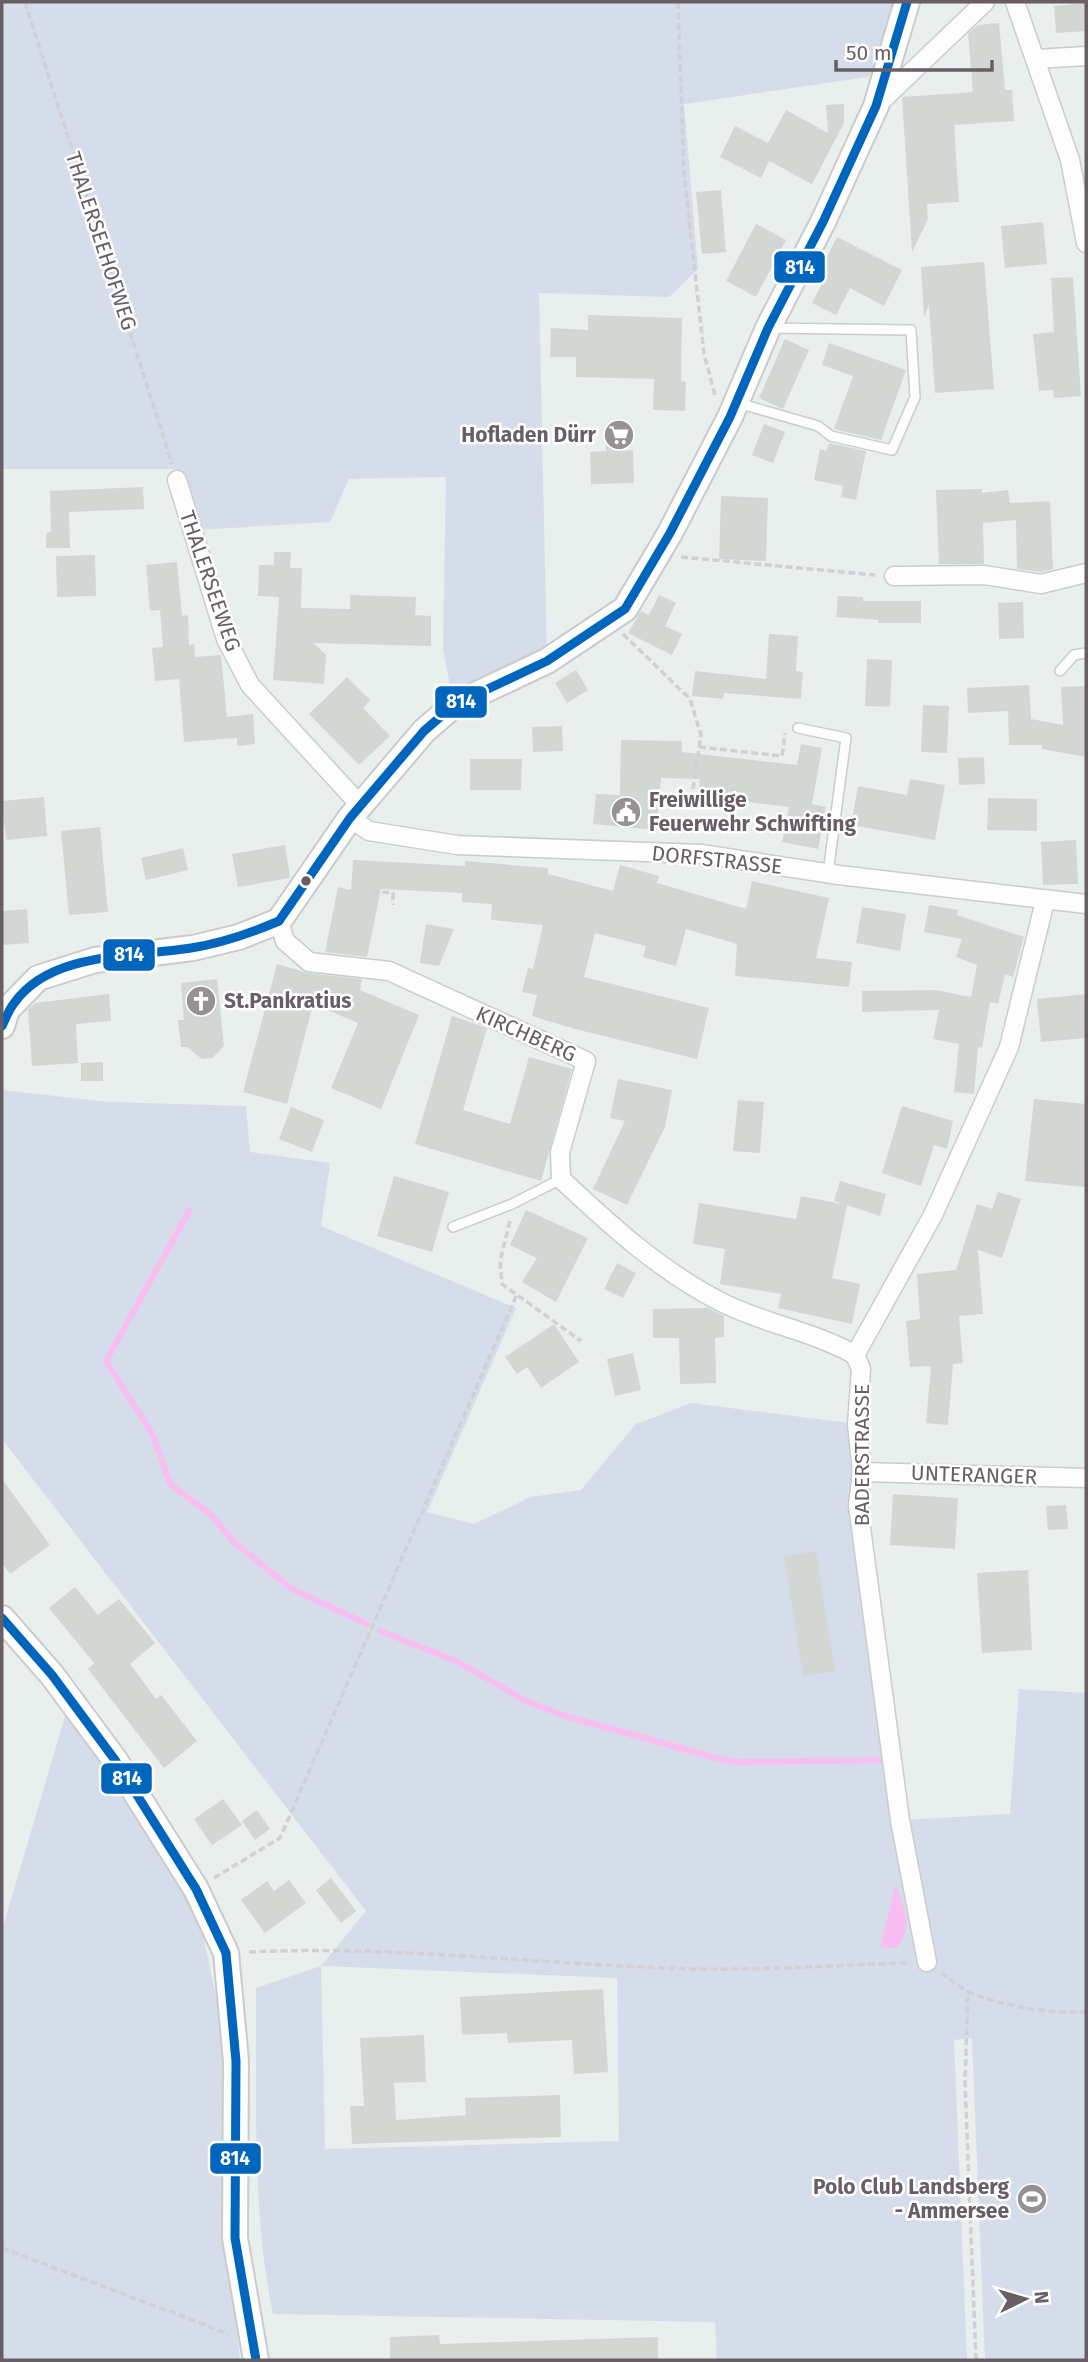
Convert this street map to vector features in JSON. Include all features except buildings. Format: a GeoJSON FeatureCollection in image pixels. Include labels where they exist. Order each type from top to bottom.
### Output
{"type":"FeatureCollection","features":[{"type":"Feature","properties":{"kind":"street"},"geometry":{"type":"LineString","coordinates":[[2,1026],[7,1010],[38,978],[95,960],[216,943],[279,921],[355,811],[424,731],[454,705],[547,661],[625,609],[733,410],[768,328],[823,222],[876,106],[906,2]]}},
{"type":"Feature","properties":{"kind":"street"},"geometry":{"type":"LineString","coordinates":[[876,106],[985,2]]}},
{"type":"Feature","properties":{"kind":"street"},"geometry":{"type":"LineString","coordinates":[[1015,2],[1070,160],[1086,243]]}},
{"type":"Feature","properties":{"kind":"street"},"geometry":{"type":"LineString","coordinates":[[1036,59],[1086,56]]}},
{"type":"Feature","properties":{"kind":"street","name":"THALERSEEWEG"},"geometry":{"type":"LineString","coordinates":[[177,480],[226,639],[250,685],[355,811]]}},
{"type":"Feature","properties":{"kind":"street"},"geometry":{"type":"LineString","coordinates":[[894,576],[984,575],[1041,584],[1086,573]]}},
{"type":"Feature","properties":{"kind":"street","name":"DORFSTRASSE"},"geometry":{"type":"LineString","coordinates":[[355,811],[369,831],[457,845],[701,854],[828,873],[1086,904]]}},
{"type":"Feature","properties":{"kind":"street","name":"BADERSTRASSE"},"geometry":{"type":"LineString","coordinates":[[926,1962],[900,1820],[858,1505],[862,1472],[857,1424],[861,1369],[855,1355],[933,1215],[1009,1047],[1045,901]]}},
{"type":"Feature","properties":{"kind":"street","name":"KIRCHBERG"},"geometry":{"type":"LineString","coordinates":[[279,921],[285,941],[309,962],[389,971],[586,1061],[560,1152],[561,1179]]}},
{"type":"Feature","properties":{"kind":"street"},"geometry":{"type":"LineString","coordinates":[[561,1179],[652,1259],[685,1281],[723,1303],[832,1342],[855,1355]]}},
{"type":"Feature","properties":{"kind":"street","name":"UNTERANGER"},"geometry":{"type":"LineString","coordinates":[[862,1472],[1086,1478]]}},
{"type":"Feature","properties":{"kind":"street"},"geometry":{"type":"LineString","coordinates":[[2,1618],[52,1675],[115,1760],[196,1889],[226,1953],[236,2061],[235,2238],[253,2352]]}},
{"type":"Feature","properties":{"kind":"lane"},"geometry":{"type":"LineString","coordinates":[[733,410],[818,426],[831,436],[892,450],[915,397],[911,330],[768,328]]}},
{"type":"Feature","properties":{"kind":"lane"},"geometry":{"type":"LineString","coordinates":[[1060,671],[1074,655],[1086,653]]}},
{"type":"Feature","properties":{"kind":"lane"},"geometry":{"type":"LineString","coordinates":[[799,728],[846,738],[828,873]]}},
{"type":"Feature","properties":{"kind":"lane"},"geometry":{"type":"LineString","coordinates":[[453,1227],[561,1179]]}},
{"type":"Feature","properties":{"kind":"path","name":"THALERSEEHOFWEG"},"geometry":{"type":"LineString","coordinates":[[25,2],[177,480]]}},
{"type":"Feature","properties":{"kind":"path"},"geometry":{"type":"LineString","coordinates":[[678,2],[684,173],[704,354],[716,396],[733,410]]}},
{"type":"Feature","properties":{"kind":"path"},"geometry":{"type":"LineString","coordinates":[[658,552],[674,557],[894,576]]}},
{"type":"Feature","properties":{"kind":"path"},"geometry":{"type":"LineString","coordinates":[[608,620],[690,699],[701,735],[691,802],[678,806]]}},
{"type":"Feature","properties":{"kind":"path"},"geometry":{"type":"LineString","coordinates":[[699,747],[782,756],[786,727],[799,728]]}},
{"type":"Feature","properties":{"kind":"path"},"geometry":{"type":"LineString","coordinates":[[372,891],[393,893],[393,905]]}},
{"type":"Feature","properties":{"kind":"path"},"geometry":{"type":"LineString","coordinates":[[516,1199],[500,1261],[502,1284],[582,1341]]}},
{"type":"Feature","properties":{"kind":"path"},"geometry":{"type":"LineString","coordinates":[[196,1889],[280,1838],[517,1294]]}},
{"type":"Feature","properties":{"kind":"path"},"geometry":{"type":"LineString","coordinates":[[226,1953],[311,1949],[396,1950],[489,1958],[701,1969],[926,1962],[968,1992],[1000,2004],[1059,2013],[1086,2012]]}},
{"type":"Feature","properties":{"kind":"path"},"geometry":{"type":"LineString","coordinates":[[968,1992],[965,2083],[975,2360]]}},
{"type":"Feature","properties":{"kind":"path"},"geometry":{"type":"LineString","coordinates":[[2,2248],[253,2352]]}},
{"type":"Feature","properties":{"kind":"shaded area"},"geometry":{"type":"Polygon","coordinates":[[[2,2],[896,2],[873,76],[684,104],[698,269],[669,297],[539,293],[547,661],[454,705],[443,650],[446,477],[349,479],[330,522],[198,530],[176,469],[2,469],[2,2]]]}},
{"type":"Feature","properties":{"kind":"shaded area"},"geometry":{"type":"Polygon","coordinates":[[[2,1090],[109,1102],[246,1106],[250,1152],[330,1163],[321,1226],[516,1308],[427,1512],[474,1524],[531,1497],[581,1490],[636,1424],[691,1403],[857,1424],[900,1820],[1010,1814],[1019,1689],[1086,1693],[1086,2360],[985,2360],[972,2038],[954,2040],[967,2360],[717,2360],[715,2322],[273,2314],[258,2193],[256,1988],[321,1966],[366,1911],[2,1439],[2,1090]],[[321,1966],[325,2149],[619,2141],[617,1978],[321,1966]]]}},
{"type":"Feature","properties":{"kind":"shaded area"},"geometry":{"type":"Polygon","coordinates":[[[66,1713],[155,1846],[200,1921],[217,2001],[225,2080],[226,2228],[240,2360],[2,2360],[2,1930],[66,1713]]]}},
{"type":"Feature","properties":{"kind":"shaded area"},"geometry":{"type":"Polygon","coordinates":[[[896,1883],[906,1917],[905,1932],[897,1948],[880,1947],[896,1883]]]}},
{"type":"Feature","properties":{"kind":"waterway"},"geometry":{"type":"LineString","coordinates":[[189,1211],[106,1361],[153,1435],[170,1484],[210,1514],[235,1543],[292,1589],[367,1624]]}},
{"type":"Feature","properties":{"kind":"waterway"},"geometry":{"type":"LineString","coordinates":[[380,1631],[456,1661],[528,1702],[569,1717],[716,1758],[735,1762],[881,1760]]}},
{"type":"Feature","properties":{"kind":"transit line","name":"814"},"geometry":{"type":"LineString","coordinates":[[279,921],[350,818],[424,731],[454,705],[547,661],[625,609],[670,533],[730,417],[768,328],[823,222],[876,106],[907,2]]}},
{"type":"Feature","properties":{"kind":"transit line","name":"814"},"geometry":{"type":"LineString","coordinates":[[2,1026],[13,1005],[31,985],[50,973],[96,959],[203,946],[279,921]]}},
{"type":"Feature","properties":{"kind":"transit line","name":"814"},"geometry":{"type":"LineString","coordinates":[[2,1618],[52,1675],[115,1760],[196,1889],[226,1953],[236,2061],[235,2238],[256,2360]]}},
{"type":"Feature","properties":{"kind":"place","name":"Hofladen Dürr"},"geometry":{"type":"Point","coordinates":[619,435]}},
{"type":"Feature","properties":{"kind":"place","name":"Freiwillige Feuerwehr Schwifting"},"geometry":{"type":"Point","coordinates":[626,812]}},
{"type":"Feature","properties":{"kind":"place","name":"St.Pankratius"},"geometry":{"type":"Point","coordinates":[201,1001]}},
{"type":"Feature","properties":{"kind":"place","name":"Polo Club Landsberg - Ammersee"},"geometry":{"type":"Point","coordinates":[1032,2199]}}]}
